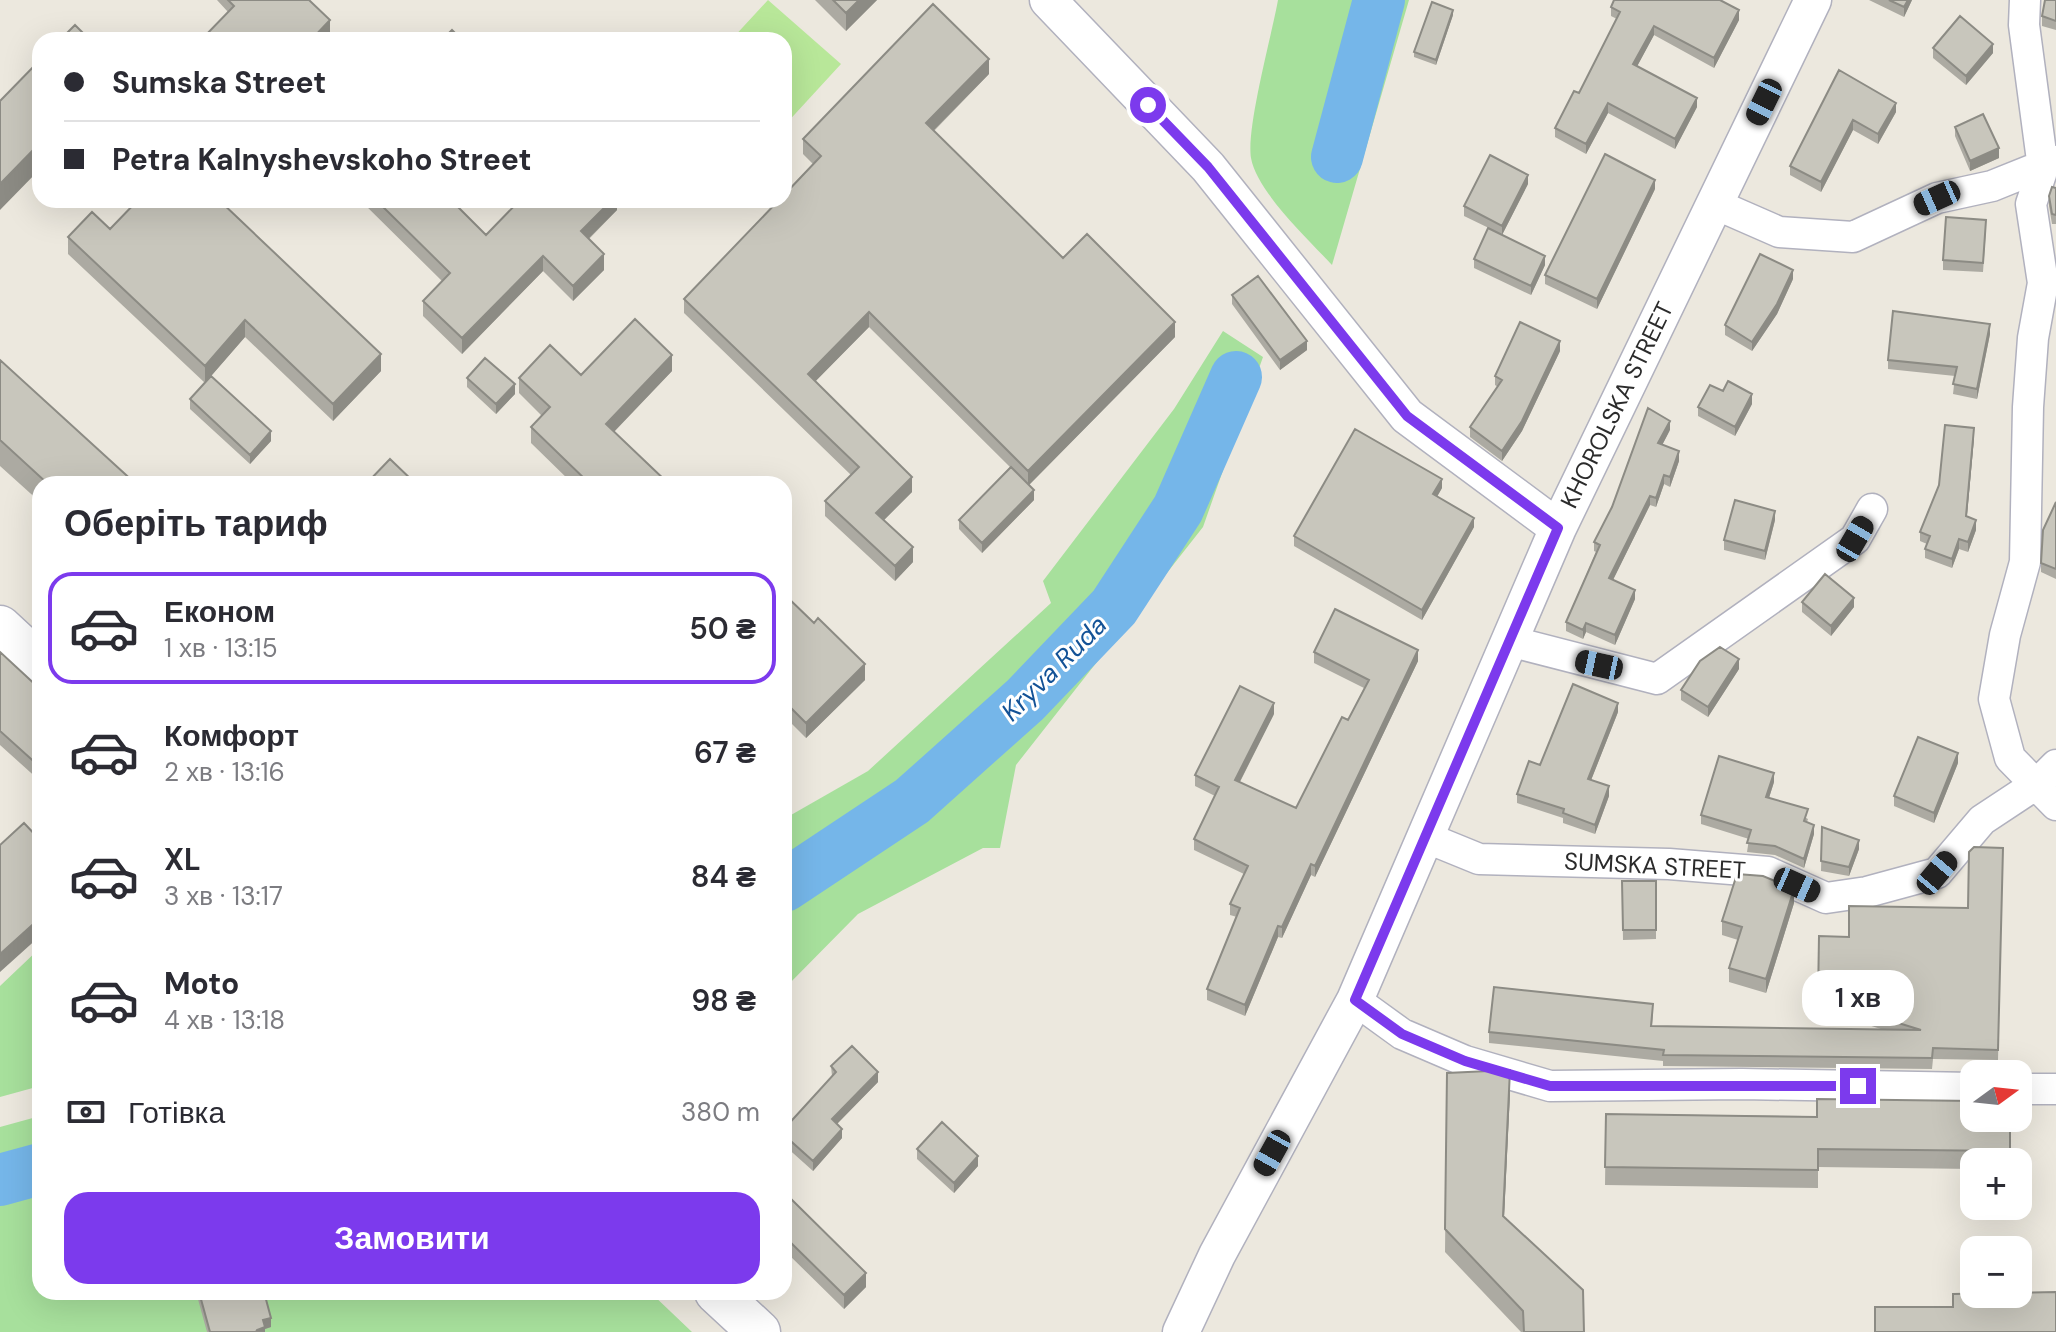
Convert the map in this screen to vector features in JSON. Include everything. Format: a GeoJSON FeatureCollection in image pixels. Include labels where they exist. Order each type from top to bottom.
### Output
{"type":"FeatureCollection","features":[{"type":"Feature","properties":{"kind":"main road"},"geometry":{"type":"LineString","coordinates":[[0,627],[32,657]]}},
{"type":"Feature","properties":{"kind":"main road"},"geometry":{"type":"LineString","coordinates":[[725,1300],[759,1332]]}},
{"type":"Feature","properties":{"kind":"street"},"geometry":{"type":"LineString","coordinates":[[1048,0],[1208,167],[1407,416],[1558,528]]}},
{"type":"Feature","properties":{"kind":"street","name":"KHOROLSKA STREET"},"geometry":{"type":"LineString","coordinates":[[1181,1332],[1217,1255],[1355,1000],[1558,528],[1813,0]]}},
{"type":"Feature","properties":{"kind":"street"},"geometry":{"type":"LineString","coordinates":[[2025,0],[2024,25],[2049,164],[2031,204],[2043,283],[2033,338],[2028,407],[2025,562],[2005,635],[1994,699],[2010,758],[2050,784]]}},
{"type":"Feature","properties":{"kind":"street"},"geometry":{"type":"LineString","coordinates":[[1715,204],[1779,232],[1853,237],[1937,198],[1992,186],[2049,164]]}},
{"type":"Feature","properties":{"kind":"street"},"geometry":{"type":"LineString","coordinates":[[1509,641],[1657,679],[1855,539],[1872,509]]}},
{"type":"Feature","properties":{"kind":"street","name":"SUMSKA STREET"},"geometry":{"type":"LineString","coordinates":[[1425,837],[1479,859],[1669,864],[1768,872],[1826,898],[1867,892],[1937,873],[1982,820],[2050,784]]}},
{"type":"Feature","properties":{"kind":"street"},"geometry":{"type":"LineString","coordinates":[[1355,1000],[1402,1034],[1465,1061],[1550,1086],[1742,1084],[1960,1088]]}},
{"type":"Feature","properties":{"kind":"street"},"geometry":{"type":"LineString","coordinates":[[2032,1089],[2056,1089]]}},
{"type":"Feature","properties":{"kind":"green space"},"geometry":{"type":"Polygon","coordinates":[[[768,0],[841,64],[792,117],[792,32],[738,32],[768,0]]]}},
{"type":"Feature","properties":{"kind":"green space"},"geometry":{"type":"Polygon","coordinates":[[[1278,0],[1409,0],[1332,265],[1273,200],[1255,171],[1251,158],[1252,125],[1278,0]]]}},
{"type":"Feature","properties":{"kind":"green space"},"geometry":{"type":"Polygon","coordinates":[[[1223,331],[1263,357],[1203,527],[1016,765],[1000,848],[983,848],[858,914],[792,981],[792,814],[868,771],[1051,603],[1043,581],[1174,409],[1223,331]]]}},
{"type":"Feature","properties":{"kind":"green space"},"geometry":{"type":"Polygon","coordinates":[[[32,956],[32,1088],[0,1097],[0,986],[32,956]]]}},
{"type":"Feature","properties":{"kind":"green space"},"geometry":{"type":"Polygon","coordinates":[[[32,1118],[32,1300],[658,1300],[692,1332],[0,1332],[0,1127],[32,1118]]]}},
{"type":"Feature","properties":{"kind":"building"},"geometry":{"type":"Polygon","coordinates":[[[228,0],[309,0],[330,20],[319,32],[209,32],[234,6],[228,0]]]}},
{"type":"Feature","properties":{"kind":"building"},"geometry":{"type":"Polygon","coordinates":[[[833,0],[859,0],[846,13],[833,0]]]}},
{"type":"Feature","properties":{"kind":"building"},"geometry":{"type":"Polygon","coordinates":[[[1614,0],[1720,0],[1739,10],[1714,58],[1654,26],[1633,64],[1697,98],[1675,139],[1608,103],[1586,144],[1555,128],[1574,91],[1579,93],[1620,12],[1611,7],[1614,0]]]}},
{"type":"Feature","properties":{"kind":"building"},"geometry":{"type":"Polygon","coordinates":[[[1889,0],[1908,0],[1904,7],[1889,0]]]}},
{"type":"Feature","properties":{"kind":"building"},"geometry":{"type":"Polygon","coordinates":[[[2045,0],[2056,0],[2056,21],[2042,16],[2045,0]]]}},
{"type":"Feature","properties":{"kind":"building"},"geometry":{"type":"Polygon","coordinates":[[[1432,2],[1453,10],[1436,60],[1414,52],[1432,2]]]}},
{"type":"Feature","properties":{"kind":"building"},"geometry":{"type":"Polygon","coordinates":[[[933,4],[989,59],[926,123],[1063,258],[1087,234],[1175,322],[1028,471],[869,312],[808,374],[912,477],[876,513],[913,547],[895,566],[825,501],[859,467],[684,299],[771,208],[792,208],[792,187],[821,156],[803,139],[933,4]]]}},
{"type":"Feature","properties":{"kind":"building"},"geometry":{"type":"Polygon","coordinates":[[[1960,16],[1993,44],[1966,76],[1933,48],[1960,16]]]}},
{"type":"Feature","properties":{"kind":"building"},"geometry":{"type":"Polygon","coordinates":[[[75,25],[82,32],[68,32],[75,25]]]}},
{"type":"Feature","properties":{"kind":"building"},"geometry":{"type":"Polygon","coordinates":[[[32,68],[32,151],[0,184],[0,101],[32,68]]]}},
{"type":"Feature","properties":{"kind":"building"},"geometry":{"type":"Polygon","coordinates":[[[1839,70],[1896,103],[1878,134],[1853,120],[1821,182],[1790,166],[1839,70]]]}},
{"type":"Feature","properties":{"kind":"building"},"geometry":{"type":"Polygon","coordinates":[[[1983,114],[1999,148],[1970,161],[1955,127],[1983,114]]]}},
{"type":"Feature","properties":{"kind":"building"},"geometry":{"type":"Polygon","coordinates":[[[1605,154],[1655,180],[1597,299],[1545,275],[1605,154]]]}},
{"type":"Feature","properties":{"kind":"building"},"geometry":{"type":"Polygon","coordinates":[[[1490,155],[1528,175],[1502,226],[1464,206],[1490,155]]]}},
{"type":"Feature","properties":{"kind":"building"},"geometry":{"type":"Polygon","coordinates":[[[2052,187],[2056,188],[2056,215],[2052,214],[2049,196],[2052,187]]]}},
{"type":"Feature","properties":{"kind":"building"},"geometry":{"type":"Polygon","coordinates":[[[130,208],[227,208],[381,354],[333,404],[245,320],[205,366],[68,237],[92,212],[110,229],[130,208]]]}},
{"type":"Feature","properties":{"kind":"building"},"geometry":{"type":"Polygon","coordinates":[[[384,208],[459,208],[486,235],[512,208],[604,208],[581,231],[604,254],[573,286],[543,256],[462,338],[423,301],[450,273],[384,208]]]}},
{"type":"Feature","properties":{"kind":"building"},"geometry":{"type":"Polygon","coordinates":[[[1946,217],[1986,220],[1983,263],[1943,260],[1946,217]]]}},
{"type":"Feature","properties":{"kind":"building"},"geometry":{"type":"Polygon","coordinates":[[[1488,228],[1545,256],[1531,286],[1474,259],[1488,228]]]}},
{"type":"Feature","properties":{"kind":"building"},"geometry":{"type":"Polygon","coordinates":[[[1760,254],[1793,270],[1777,304],[1752,342],[1725,325],[1760,254]]]}},
{"type":"Feature","properties":{"kind":"building"},"geometry":{"type":"Polygon","coordinates":[[[1258,276],[1307,341],[1280,360],[1232,295],[1258,276]]]}},
{"type":"Feature","properties":{"kind":"building"},"geometry":{"type":"Polygon","coordinates":[[[1893,311],[1990,324],[1977,389],[1953,384],[1957,367],[1888,360],[1893,311]]]}},
{"type":"Feature","properties":{"kind":"building"},"geometry":{"type":"Polygon","coordinates":[[[635,319],[672,355],[606,424],[661,476],[582,476],[531,427],[550,407],[519,378],[550,345],[581,375],[635,319]]]}},
{"type":"Feature","properties":{"kind":"building"},"geometry":{"type":"Polygon","coordinates":[[[1520,322],[1560,341],[1522,421],[1502,451],[1470,427],[1502,380],[1495,376],[1520,322]]]}},
{"type":"Feature","properties":{"kind":"building"},"geometry":{"type":"Polygon","coordinates":[[[485,358],[515,384],[496,404],[467,378],[485,358]]]}},
{"type":"Feature","properties":{"kind":"building"},"geometry":{"type":"Polygon","coordinates":[[[0,360],[127,476],[39,476],[0,440],[0,360]]]}},
{"type":"Feature","properties":{"kind":"building"},"geometry":{"type":"Polygon","coordinates":[[[211,376],[271,431],[250,455],[190,399],[211,376]]]}},
{"type":"Feature","properties":{"kind":"building"},"geometry":{"type":"Polygon","coordinates":[[[1728,381],[1752,394],[1735,427],[1698,407],[1710,385],[1723,391],[1728,381]]]}},
{"type":"Feature","properties":{"kind":"building"},"geometry":{"type":"Polygon","coordinates":[[[1648,408],[1670,421],[1658,443],[1679,451],[1670,477],[1664,475],[1656,498],[1650,496],[1609,578],[1635,590],[1615,635],[1586,623],[1583,630],[1566,622],[1600,545],[1594,542],[1612,507],[1648,408]]]}},
{"type":"Feature","properties":{"kind":"building"},"geometry":{"type":"Polygon","coordinates":[[[1945,425],[1974,428],[1966,516],[1976,520],[1968,542],[1959,539],[1952,559],[1925,549],[1930,536],[1920,532],[1939,485],[1945,425]]]}},
{"type":"Feature","properties":{"kind":"building"},"geometry":{"type":"Polygon","coordinates":[[[1355,429],[1442,479],[1433,494],[1474,518],[1422,610],[1294,536],[1355,429]]]}},
{"type":"Feature","properties":{"kind":"building"},"geometry":{"type":"Polygon","coordinates":[[[390,459],[408,476],[374,476],[390,459]]]}},
{"type":"Feature","properties":{"kind":"building"},"geometry":{"type":"Polygon","coordinates":[[[1011,467],[1034,490],[982,543],[959,520],[1011,467]]]}},
{"type":"Feature","properties":{"kind":"building"},"geometry":{"type":"Polygon","coordinates":[[[1735,500],[1775,511],[1765,551],[1724,540],[1735,500]]]}},
{"type":"Feature","properties":{"kind":"building"},"geometry":{"type":"Polygon","coordinates":[[[2056,502],[2056,569],[2041,563],[2043,530],[2056,502]]]}},
{"type":"Feature","properties":{"kind":"building"},"geometry":{"type":"Polygon","coordinates":[[[1825,574],[1854,598],[1831,626],[1802,602],[1825,574]]]}},
{"type":"Feature","properties":{"kind":"building"},"geometry":{"type":"Polygon","coordinates":[[[792,602],[814,623],[818,618],[865,664],[806,723],[792,709],[792,602]]]}},
{"type":"Feature","properties":{"kind":"building"},"geometry":{"type":"Polygon","coordinates":[[[1335,609],[1418,650],[1315,866],[1311,864],[1282,927],[1278,926],[1245,1005],[1207,989],[1240,908],[1230,904],[1248,866],[1194,839],[1219,787],[1195,775],[1240,686],[1274,703],[1235,780],[1296,808],[1342,717],[1348,720],[1369,680],[1314,652],[1335,609]]]}},
{"type":"Feature","properties":{"kind":"building"},"geometry":{"type":"Polygon","coordinates":[[[1720,647],[1739,659],[1708,707],[1681,690],[1700,661],[1720,647]]]}},
{"type":"Feature","properties":{"kind":"building"},"geometry":{"type":"Polygon","coordinates":[[[0,652],[32,682],[32,760],[0,731],[0,652]]]}},
{"type":"Feature","properties":{"kind":"building"},"geometry":{"type":"Polygon","coordinates":[[[1573,684],[1618,703],[1588,779],[1609,786],[1595,825],[1563,813],[1564,809],[1517,794],[1529,761],[1540,765],[1573,684]]]}},
{"type":"Feature","properties":{"kind":"building"},"geometry":{"type":"Polygon","coordinates":[[[1918,737],[1958,753],[1934,813],[1894,796],[1918,737]]]}},
{"type":"Feature","properties":{"kind":"building"},"geometry":{"type":"Polygon","coordinates":[[[1719,756],[1774,773],[1766,797],[1808,809],[1804,821],[1814,825],[1804,859],[1775,846],[1747,843],[1751,830],[1701,815],[1719,756]]]}},
{"type":"Feature","properties":{"kind":"building"},"geometry":{"type":"Polygon","coordinates":[[[24,823],[32,832],[32,925],[0,954],[0,845],[24,823]]]}},
{"type":"Feature","properties":{"kind":"building"},"geometry":{"type":"Polygon","coordinates":[[[1822,827],[1859,840],[1849,867],[1821,861],[1822,827]]]}},
{"type":"Feature","properties":{"kind":"building"},"geometry":{"type":"Polygon","coordinates":[[[1974,847],[2003,848],[1998,1050],[1933,1048],[1932,1058],[1663,1055],[1664,1050],[1489,1032],[1494,987],[1653,1004],[1651,1026],[1921,1030],[1818,998],[1819,936],[1849,937],[1849,906],[1968,908],[1969,852],[1974,847]]]}},
{"type":"Feature","properties":{"kind":"building"},"geometry":{"type":"Polygon","coordinates":[[[1737,874],[1763,876],[1794,889],[1766,979],[1729,968],[1742,927],[1722,921],[1737,874]]]}},
{"type":"Feature","properties":{"kind":"building"},"geometry":{"type":"Polygon","coordinates":[[[1622,881],[1656,881],[1656,930],[1623,930],[1622,881]]]}},
{"type":"Feature","properties":{"kind":"building"},"geometry":{"type":"Polygon","coordinates":[[[852,1046],[878,1072],[832,1119],[842,1129],[813,1161],[792,1142],[792,1120],[836,1072],[831,1066],[852,1046]]]}},
{"type":"Feature","properties":{"kind":"building"},"geometry":{"type":"Polygon","coordinates":[[[1510,1070],[1503,1216],[1583,1290],[1584,1332],[1524,1332],[1523,1311],[1445,1229],[1447,1073],[1510,1070]]]}},
{"type":"Feature","properties":{"kind":"building"},"geometry":{"type":"Polygon","coordinates":[[[1817,1099],[1960,1101],[1960,1132],[2010,1132],[2010,1148],[1818,1149],[1818,1170],[1605,1167],[1606,1114],[1817,1117],[1817,1099]]]}},
{"type":"Feature","properties":{"kind":"building"},"geometry":{"type":"Polygon","coordinates":[[[942,1122],[978,1156],[954,1183],[917,1149],[942,1122]]]}},
{"type":"Feature","properties":{"kind":"building"},"geometry":{"type":"Polygon","coordinates":[[[792,1200],[866,1273],[844,1295],[792,1244],[792,1200]]]}},
{"type":"Feature","properties":{"kind":"building"},"geometry":{"type":"Polygon","coordinates":[[[2032,1292],[2056,1292],[2056,1332],[1875,1332],[1875,1307],[1953,1307],[1953,1294],[1960,1294],[1960,1308],[2032,1308],[2032,1292]]]}},
{"type":"Feature","properties":{"kind":"building"},"geometry":{"type":"Polygon","coordinates":[[[201,1300],[266,1300],[271,1318],[263,1320],[265,1327],[256,1332],[210,1332],[201,1300]]]}},
{"type":"Feature","properties":{"kind":"waterway","name":"Kryva Ruda"},"geometry":{"type":"LineString","coordinates":[[1337,157],[1379,0]]}},
{"type":"Feature","properties":{"kind":"waterway","name":"Kryva Ruda"},"geometry":{"type":"LineString","coordinates":[[792,881],[912,801],[1025,700],[1114,607],[1178,509],[1236,377]]}},
{"type":"Feature","properties":{"kind":"waterway","name":"Kryva Ruda"},"geometry":{"type":"LineString","coordinates":[[0,1180],[32,1171]]}},
{"type":"Feature","properties":{"kind":"route"},"geometry":{"type":"LineString","coordinates":[[1148,105],[1208,167],[1407,416],[1558,528],[1355,1000],[1402,1034],[1465,1061],[1550,1086],[1858,1086]]}}]}
